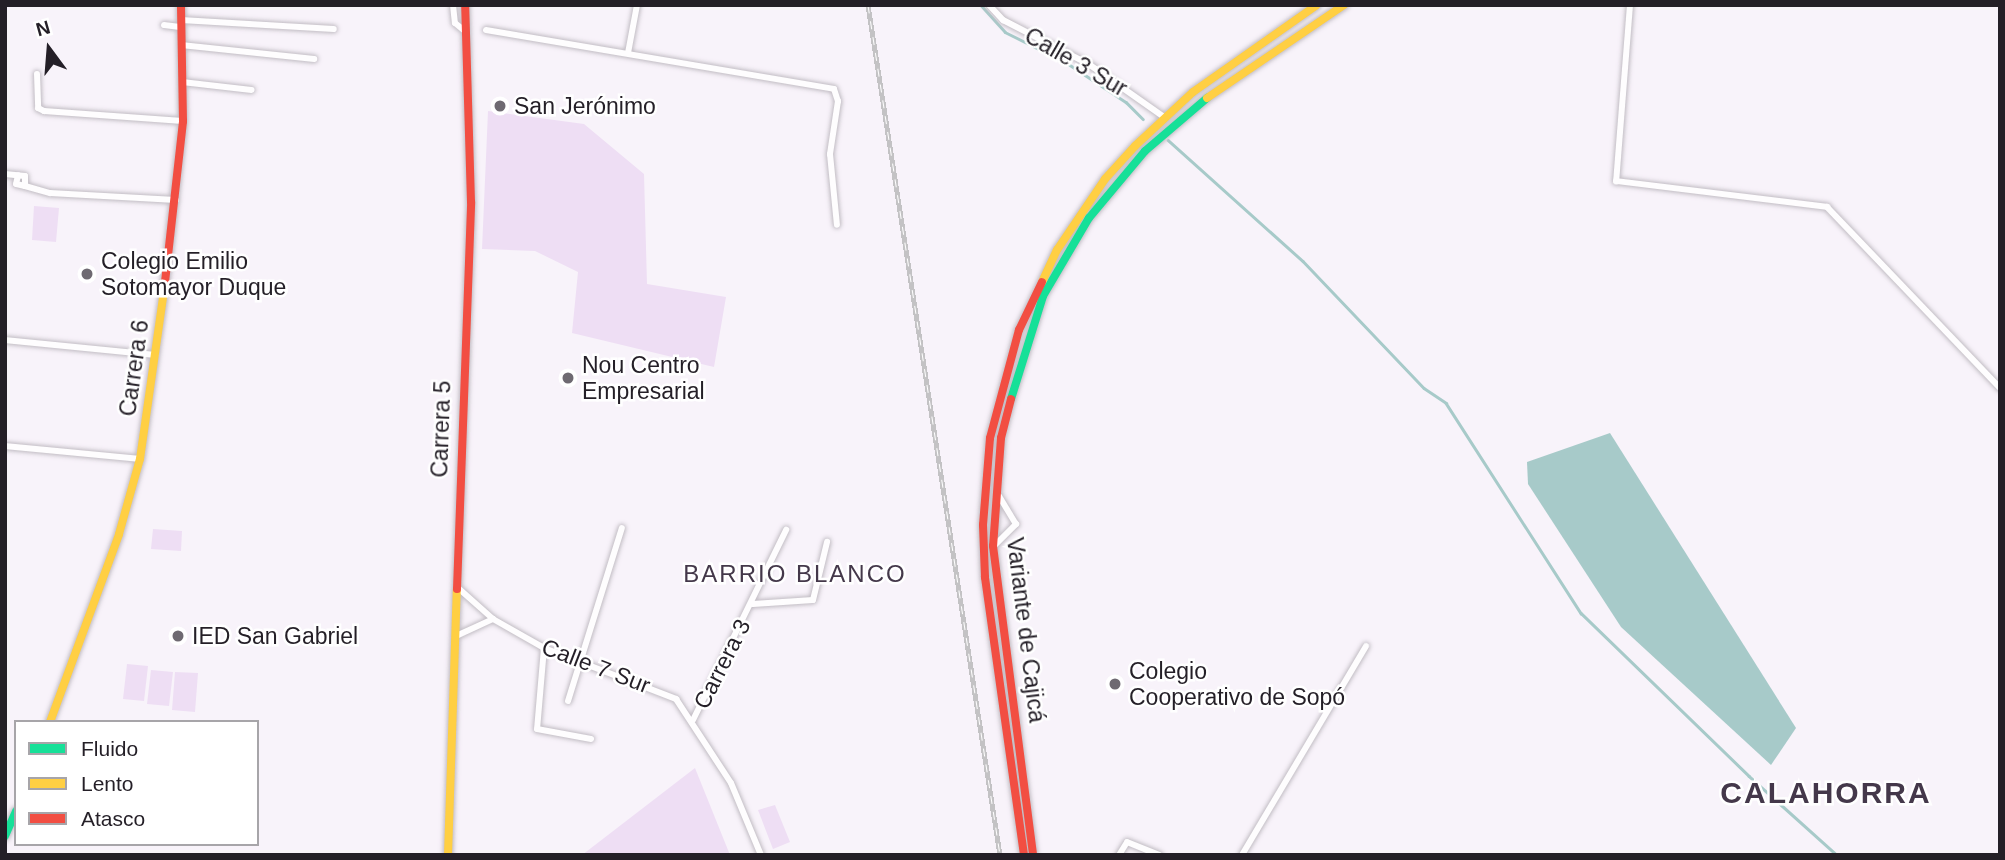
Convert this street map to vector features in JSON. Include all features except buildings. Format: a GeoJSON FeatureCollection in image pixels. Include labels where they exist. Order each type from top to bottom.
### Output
{"type":"FeatureCollection","features":[{"type":"Feature","properties":{"kind":"main road","name":"Carrera 6"},"geometry":{"type":"LineString","coordinates":[[51,720],[119,534],[140,459],[176,200],[183,121],[181,5]]}},
{"type":"Feature","properties":{"kind":"main road","name":"Carrera 5"},"geometry":{"type":"LineString","coordinates":[[447,855],[471,202],[465,5]]}},
{"type":"Feature","properties":{"kind":"main road","name":"Variante de Cajicá"},"geometry":{"type":"LineString","coordinates":[[1024,855],[1021,809],[985,577],[983,525],[990,438],[1004,373],[1034,293],[1083,210],[1135,146],[1213,76],[1317,5]]}},
{"type":"Feature","properties":{"kind":"main road","name":"Variante de Cajicá"},"geometry":{"type":"LineString","coordinates":[[1033,855],[993,546],[995,489],[1017,368],[1043,296],[1089,218],[1167,129],[1344,5]]}},
{"type":"Feature","properties":{"kind":"main road"},"geometry":{"type":"LineString","coordinates":[[5,836],[14,816]]}},
{"type":"Feature","properties":{"kind":"street"},"geometry":{"type":"LineString","coordinates":[[453,5],[455,23],[467,32]]}},
{"type":"Feature","properties":{"kind":"street"},"geometry":{"type":"LineString","coordinates":[[628,53],[637,5]]}},
{"type":"Feature","properties":{"kind":"street","name":"Calle 3 Sur"},"geometry":{"type":"LineString","coordinates":[[989,5],[1003,20],[1090,65],[1162,119]]}},
{"type":"Feature","properties":{"kind":"street"},"geometry":{"type":"LineString","coordinates":[[1630,5],[1616,181],[1827,207],[2000,388]]}},
{"type":"Feature","properties":{"kind":"street"},"geometry":{"type":"LineString","coordinates":[[164,25],[181,23],[334,29]]}},
{"type":"Feature","properties":{"kind":"street"},"geometry":{"type":"LineString","coordinates":[[486,30],[834,89],[838,101],[830,154],[837,225]]}},
{"type":"Feature","properties":{"kind":"street"},"geometry":{"type":"LineString","coordinates":[[181,45],[314,59]]}},
{"type":"Feature","properties":{"kind":"street"},"geometry":{"type":"LineString","coordinates":[[37,74],[38,108],[44,111],[183,121]]}},
{"type":"Feature","properties":{"kind":"street"},"geometry":{"type":"LineString","coordinates":[[182,82],[252,90]]}},
{"type":"Feature","properties":{"kind":"street"},"geometry":{"type":"LineString","coordinates":[[5,174],[27,178],[25,186]]}},
{"type":"Feature","properties":{"kind":"street"},"geometry":{"type":"LineString","coordinates":[[16,184],[18,176]]}},
{"type":"Feature","properties":{"kind":"street"},"geometry":{"type":"LineString","coordinates":[[5,183],[50,193],[176,200]]}},
{"type":"Feature","properties":{"kind":"street"},"geometry":{"type":"LineString","coordinates":[[5,340],[155,355]]}},
{"type":"Feature","properties":{"kind":"street"},"geometry":{"type":"LineString","coordinates":[[5,446],[140,459]]}},
{"type":"Feature","properties":{"kind":"street"},"geometry":{"type":"LineString","coordinates":[[993,546],[1019,525],[995,489]]}},
{"type":"Feature","properties":{"kind":"street"},"geometry":{"type":"LineString","coordinates":[[568,701],[622,528]]}},
{"type":"Feature","properties":{"kind":"street","name":"Carrera 3"},"geometry":{"type":"LineString","coordinates":[[693,720],[753,604],[786,530]]}},
{"type":"Feature","properties":{"kind":"street"},"geometry":{"type":"LineString","coordinates":[[753,604],[813,600],[827,542]]}},
{"type":"Feature","properties":{"kind":"street","name":"Calle 7 Sur"},"geometry":{"type":"LineString","coordinates":[[457,587],[493,619],[544,648],[665,692],[693,720],[731,783],[761,855]]}},
{"type":"Feature","properties":{"kind":"street"},"geometry":{"type":"LineString","coordinates":[[456,636],[493,619]]}},
{"type":"Feature","properties":{"kind":"street"},"geometry":{"type":"LineString","coordinates":[[1242,855],[1366,646]]}},
{"type":"Feature","properties":{"kind":"street"},"geometry":{"type":"LineString","coordinates":[[544,648],[537,729],[591,739]]}},
{"type":"Feature","properties":{"kind":"street"},"geometry":{"type":"LineString","coordinates":[[1119,855],[1127,842],[1160,855]]}},
{"type":"Feature","properties":{"kind":"shaded area"},"geometry":{"type":"Polygon","coordinates":[[[488,111],[584,124],[644,174],[647,284],[726,297],[714,367],[572,333],[578,272],[535,251],[482,249],[488,111]]]}},
{"type":"Feature","properties":{"kind":"shaded area"},"geometry":{"type":"Polygon","coordinates":[[[34,206],[59,208],[56,242],[32,240],[34,206]]]}},
{"type":"Feature","properties":{"kind":"shaded area"},"geometry":{"type":"Polygon","coordinates":[[[1610,433],[1796,728],[1771,765],[1621,627],[1528,484],[1527,462],[1610,433]]]}},
{"type":"Feature","properties":{"kind":"shaded area"},"geometry":{"type":"Polygon","coordinates":[[[153,529],[182,531],[181,551],[151,549],[153,529]]]}},
{"type":"Feature","properties":{"kind":"shaded area"},"geometry":{"type":"Polygon","coordinates":[[[127,664],[148,666],[144,701],[123,699],[127,664]]]}},
{"type":"Feature","properties":{"kind":"shaded area"},"geometry":{"type":"Polygon","coordinates":[[[151,670],[173,672],[169,706],[147,704],[151,670]]]}},
{"type":"Feature","properties":{"kind":"shaded area"},"geometry":{"type":"Polygon","coordinates":[[[175,672],[198,673],[195,712],[172,710],[175,672]]]}},
{"type":"Feature","properties":{"kind":"shaded area"},"geometry":{"type":"Polygon","coordinates":[[[695,768],[730,855],[582,855],[695,768]]]}},
{"type":"Feature","properties":{"kind":"shaded area"},"geometry":{"type":"Polygon","coordinates":[[[775,805],[790,842],[773,849],[758,810],[775,805]]]}},
{"type":"Feature","properties":{"kind":"waterway"},"geometry":{"type":"LineString","coordinates":[[981,5],[1005,32],[1067,63],[1126,102],[1143,119]]}},
{"type":"Feature","properties":{"kind":"waterway"},"geometry":{"type":"LineString","coordinates":[[1168,140],[1303,261],[1424,388],[1446,403],[1581,613],[1749,776],[1837,855]]}},
{"type":"Feature","properties":{"kind":"railway"},"geometry":{"type":"LineString","coordinates":[[868,5],[1000,855]]}},
{"type":"Feature","properties":{"kind":"traffic: fast"},"geometry":{"type":"LineString","coordinates":[[1011,399],[1043,296],[1089,218],[1145,151],[1207,98]]}},
{"type":"Feature","properties":{"kind":"traffic: fast"},"geometry":{"type":"LineString","coordinates":[[5,836],[14,816]]}},
{"type":"Feature","properties":{"kind":"traffic: slow"},"geometry":{"type":"LineString","coordinates":[[1042,282],[1057,250],[1105,179],[1135,146],[1193,92],[1317,5]]}},
{"type":"Feature","properties":{"kind":"traffic: slow"},"geometry":{"type":"LineString","coordinates":[[1207,98],[1344,5]]}},
{"type":"Feature","properties":{"kind":"traffic: slow"},"geometry":{"type":"LineString","coordinates":[[51,720],[119,534],[140,459],[164,291]]}},
{"type":"Feature","properties":{"kind":"traffic: slow"},"geometry":{"type":"LineString","coordinates":[[448,855],[457,589]]}},
{"type":"Feature","properties":{"kind":"traffic: jam"},"geometry":{"type":"LineString","coordinates":[[164,291],[183,121],[181,5]]}},
{"type":"Feature","properties":{"kind":"traffic: jam"},"geometry":{"type":"LineString","coordinates":[[457,589],[471,202],[465,5]]}},
{"type":"Feature","properties":{"kind":"traffic: jam"},"geometry":{"type":"LineString","coordinates":[[1024,855],[985,577],[983,525],[990,438],[1019,330],[1042,282]]}},
{"type":"Feature","properties":{"kind":"traffic: jam"},"geometry":{"type":"LineString","coordinates":[[1011,399],[1001,438],[993,546],[1033,855]]}},
{"type":"Feature","properties":{"kind":"place","name":"San Jerónimo"},"geometry":{"type":"Point","coordinates":[500,106]}},
{"type":"Feature","properties":{"kind":"place","name":"Colegio Emilio Sotomayor Duque"},"geometry":{"type":"Point","coordinates":[87,274]}},
{"type":"Feature","properties":{"kind":"place","name":"Nou Centro Empresarial"},"geometry":{"type":"Point","coordinates":[568,378]}},
{"type":"Feature","properties":{"kind":"place","name":"IED San Gabriel"},"geometry":{"type":"Point","coordinates":[178,636]}},
{"type":"Feature","properties":{"kind":"place","name":"Colegio Cooperativo de Sopó"},"geometry":{"type":"Point","coordinates":[1115,684]}},
{"type":"Feature","properties":{"kind":"district","name":"BARRIO BLANCO"},"geometry":{"type":"Point","coordinates":[795,574]}},
{"type":"Feature","properties":{"kind":"district","name":"CALAHORRA"},"geometry":{"type":"Point","coordinates":[1826,793]}}]}
